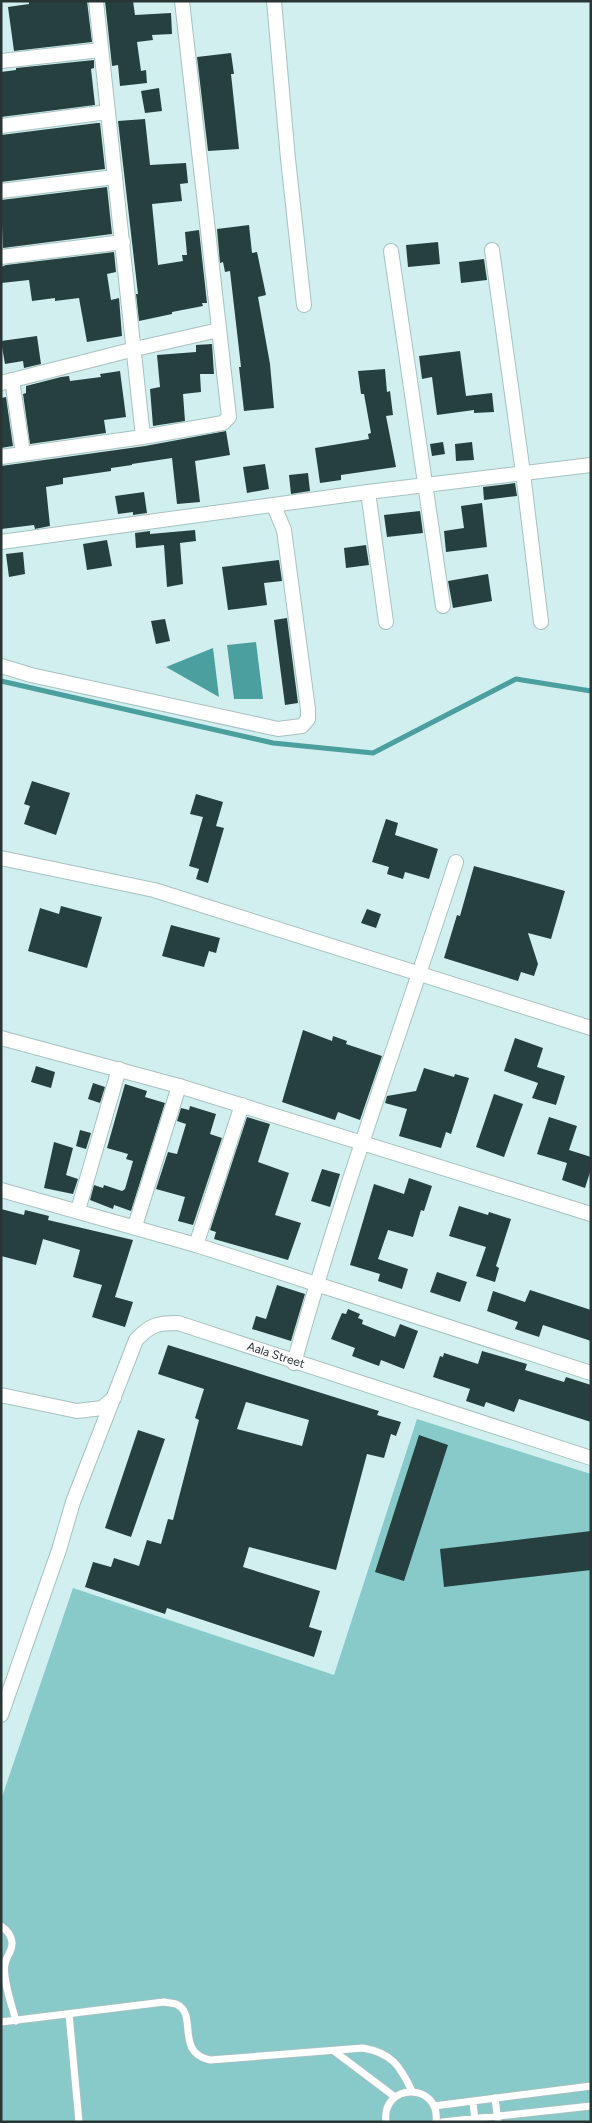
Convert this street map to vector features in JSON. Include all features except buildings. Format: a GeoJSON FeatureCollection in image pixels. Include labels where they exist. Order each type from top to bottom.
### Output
{"type":"FeatureCollection","features":[{"type":"Feature","properties":{"kind":"street"},"geometry":{"type":"LineString","coordinates":[[96,1],[143,437]]}},
{"type":"Feature","properties":{"kind":"street"},"geometry":{"type":"LineString","coordinates":[[1,457],[143,437],[223,423],[229,417],[182,1]]}},
{"type":"Feature","properties":{"kind":"street"},"geometry":{"type":"LineString","coordinates":[[274,1],[288,159],[304,305]]}},
{"type":"Feature","properties":{"kind":"street"},"geometry":{"type":"LineString","coordinates":[[1,62],[101,50]]}},
{"type":"Feature","properties":{"kind":"street"},"geometry":{"type":"LineString","coordinates":[[1,126],[108,112]]}},
{"type":"Feature","properties":{"kind":"street"},"geometry":{"type":"LineString","coordinates":[[1,191],[115,177]]}},
{"type":"Feature","properties":{"kind":"street"},"geometry":{"type":"LineString","coordinates":[[1,257],[122,242]]}},
{"type":"Feature","properties":{"kind":"street"},"geometry":{"type":"LineString","coordinates":[[492,250],[523,473],[541,622]]}},
{"type":"Feature","properties":{"kind":"street"},"geometry":{"type":"LineString","coordinates":[[391,251],[443,606]]}},
{"type":"Feature","properties":{"kind":"street"},"geometry":{"type":"LineString","coordinates":[[23,453],[7,382],[134,348],[219,330]]}},
{"type":"Feature","properties":{"kind":"street"},"geometry":{"type":"LineString","coordinates":[[1,542],[368,492],[591,465]]}},
{"type":"Feature","properties":{"kind":"street"},"geometry":{"type":"LineString","coordinates":[[368,492],[386,622]]}},
{"type":"Feature","properties":{"kind":"street"},"geometry":{"type":"LineString","coordinates":[[1,666],[31,675],[278,729],[302,726],[308,719],[308,709],[284,530],[274,506]]}},
{"type":"Feature","properties":{"kind":"street"},"geometry":{"type":"LineString","coordinates":[[1,858],[154,890],[591,1028]]}},
{"type":"Feature","properties":{"kind":"street"},"geometry":{"type":"LineString","coordinates":[[294,1363],[316,1284],[361,1144],[456,862]]}},
{"type":"Feature","properties":{"kind":"street"},"geometry":{"type":"LineString","coordinates":[[1,1038],[179,1086],[591,1214]]}},
{"type":"Feature","properties":{"kind":"street"},"geometry":{"type":"LineString","coordinates":[[78,1210],[119,1069]]}},
{"type":"Feature","properties":{"kind":"street"},"geometry":{"type":"LineString","coordinates":[[135,1226],[179,1086]]}},
{"type":"Feature","properties":{"kind":"street"},"geometry":{"type":"LineString","coordinates":[[196,1244],[242,1105]]}},
{"type":"Feature","properties":{"kind":"street"},"geometry":{"type":"LineString","coordinates":[[1,1190],[196,1244],[591,1373]]}},
{"type":"Feature","properties":{"kind":"street","name":"Aala Street"},"geometry":{"type":"LineString","coordinates":[[1,1715],[59,1550],[73,1502],[136,1340],[147,1328],[162,1323],[178,1324],[591,1458]]}},
{"type":"Feature","properties":{"kind":"street"},"geometry":{"type":"LineString","coordinates":[[1,1395],[77,1410],[102,1408],[115,1398]]}},
{"type":"Feature","properties":{"kind":"lane"},"geometry":{"type":"LineString","coordinates":[[1,1926],[10,1934],[12,1942],[12,1950],[5,1964],[6,1984],[16,2021]]}},
{"type":"Feature","properties":{"kind":"lane"},"geometry":{"type":"LineString","coordinates":[[1,2022],[164,2002],[176,2004],[182,2008],[185,2015],[190,2046],[194,2054],[200,2058],[210,2060],[363,2048],[378,2050],[394,2060],[404,2074],[412,2091]]}},
{"type":"Feature","properties":{"kind":"lane"},"geometry":{"type":"LineString","coordinates":[[69,2014],[79,2122]]}},
{"type":"Feature","properties":{"kind":"lane"},"geometry":{"type":"LineString","coordinates":[[334,2051],[395,2097]]}},
{"type":"Feature","properties":{"kind":"lane"},"geometry":{"type":"LineString","coordinates":[[434,2106],[591,2086]]}},
{"type":"Feature","properties":{"kind":"lane"},"geometry":{"type":"LineString","coordinates":[[386,2122],[386,2109],[395,2097],[412,2091],[421,2093],[428,2098],[434,2106],[436,2122]]}},
{"type":"Feature","properties":{"kind":"lane"},"geometry":{"type":"LineString","coordinates":[[495,2098],[498,2119]]}},
{"type":"Feature","properties":{"kind":"lane"},"geometry":{"type":"LineString","coordinates":[[472,2102],[475,2120]]}},
{"type":"Feature","properties":{"kind":"lane"},"geometry":{"type":"LineString","coordinates":[[443,2122],[498,2119],[591,2106]]}},
{"type":"Feature","properties":{"kind":"shaded area"},"geometry":{"type":"Polygon","coordinates":[[[256,642],[263,699],[234,699],[227,645],[256,642]]]}},
{"type":"Feature","properties":{"kind":"shaded area"},"geometry":{"type":"Polygon","coordinates":[[[213,648],[219,697],[166,667],[213,648]]]}},
{"type":"Feature","properties":{"kind":"shaded area"},"geometry":{"type":"Polygon","coordinates":[[[417,1419],[591,1474],[591,2122],[1,2122],[1,1800],[73,1588],[334,1675],[417,1419]]]}},
{"type":"Feature","properties":{"kind":"waterway"},"geometry":{"type":"LineString","coordinates":[[1,681],[273,743],[373,753],[516,679],[591,691]]}}]}
